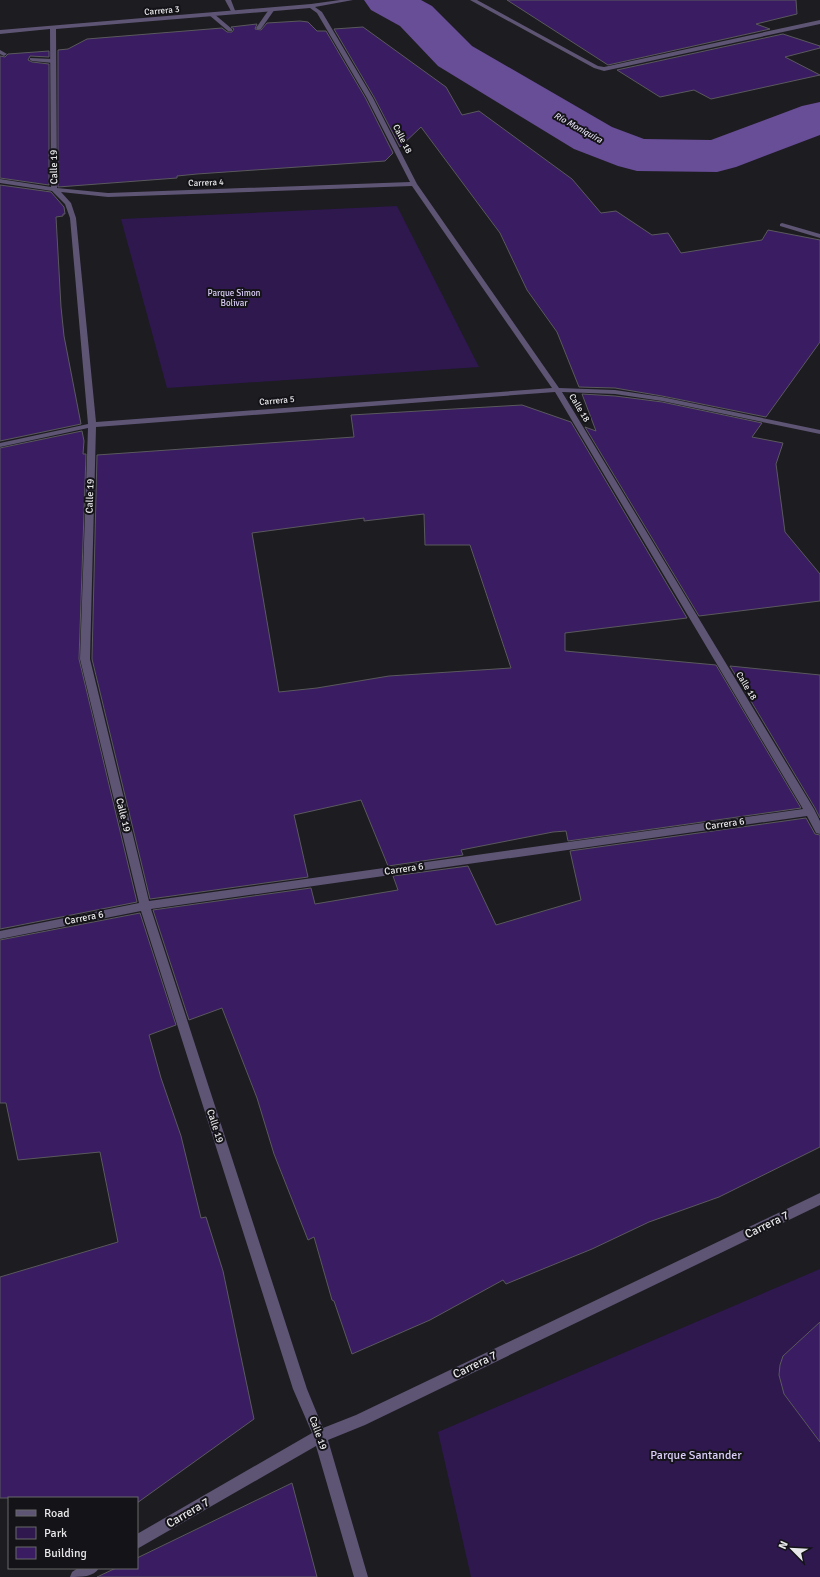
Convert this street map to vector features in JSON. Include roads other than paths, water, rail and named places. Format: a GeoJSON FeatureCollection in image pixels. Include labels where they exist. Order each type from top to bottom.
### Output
{"type":"FeatureCollection","features":[{"type":"Feature","properties":{"kind":"street"},"geometry":{"type":"LineString","coordinates":[[228,0],[234,12]]}},
{"type":"Feature","properties":{"kind":"street","name":"Carrera 3"},"geometry":{"type":"LineString","coordinates":[[0,32],[53,29],[311,6],[350,0]]}},
{"type":"Feature","properties":{"kind":"street"},"geometry":{"type":"LineString","coordinates":[[473,0],[596,67],[604,69],[820,22]]}},
{"type":"Feature","properties":{"kind":"street","name":"Calle 18"},"geometry":{"type":"LineString","coordinates":[[311,6],[319,12],[370,98],[414,184],[557,390],[820,830]]}},
{"type":"Feature","properties":{"kind":"street"},"geometry":{"type":"LineString","coordinates":[[259,28],[272,9]]}},
{"type":"Feature","properties":{"kind":"street"},"geometry":{"type":"LineString","coordinates":[[211,14],[230,30]]}},
{"type":"Feature","properties":{"kind":"street","name":"Calle 19"},"geometry":{"type":"LineString","coordinates":[[53,29],[54,189],[68,203],[73,218],[92,425],[85,659],[145,906],[300,1390],[320,1436],[361,1577]]}},
{"type":"Feature","properties":{"kind":"street"},"geometry":{"type":"LineString","coordinates":[[32,59],[53,61]]}},
{"type":"Feature","properties":{"kind":"street","name":"Carrera 4"},"geometry":{"type":"LineString","coordinates":[[0,181],[108,195],[414,184]]}},
{"type":"Feature","properties":{"kind":"street"},"geometry":{"type":"LineString","coordinates":[[782,224],[820,236]]}},
{"type":"Feature","properties":{"kind":"street","name":"Carrera 5"},"geometry":{"type":"LineString","coordinates":[[0,445],[92,425],[557,390],[615,392],[662,398],[820,432]]}},
{"type":"Feature","properties":{"kind":"street","name":"Carrera 6"},"geometry":{"type":"LineString","coordinates":[[0,935],[145,906],[810,812]]}},
{"type":"Feature","properties":{"kind":"street","name":"Carrera 7"},"geometry":{"type":"LineString","coordinates":[[138,1541],[320,1436],[367,1416],[820,1199]]}},
{"type":"Feature","properties":{"kind":"street"},"geometry":{"type":"LineString","coordinates":[[77,1577],[90,1569]]}},
{"type":"Feature","properties":{"kind":"waterway","name":"Río Moniquira"},"geometry":{"type":"LineString","coordinates":[[387,0],[416,16],[455,56],[593,138],[637,155],[717,156],[820,117]]}},
{"type":"Feature","properties":{"kind":"park label","name":"Parque Simon Bolivar"},"geometry":{"type":"Point","coordinates":[234,298]}},
{"type":"Feature","properties":{"kind":"park label","name":"Parque Santander"},"geometry":{"type":"Point","coordinates":[696,1455]}}]}
